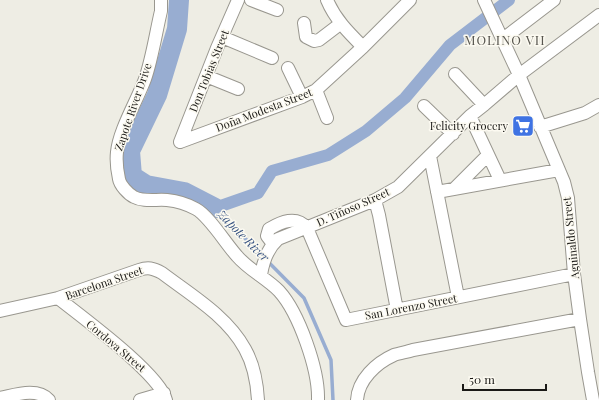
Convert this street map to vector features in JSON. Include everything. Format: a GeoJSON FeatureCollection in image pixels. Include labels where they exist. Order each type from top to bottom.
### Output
{"type":"FeatureCollection","features":[{"type":"Feature","properties":{"kind":"street","name":"Zapote River Drive"},"geometry":{"type":"LineString","coordinates":[[161,0],[161,11],[146,77],[122,133],[117,151],[116,164],[119,181],[134,198],[172,201],[183,203],[197,209],[208,218],[244,264],[262,270],[288,302],[295,314],[311,355],[316,374],[318,400]]}},
{"type":"Feature","properties":{"kind":"street","name":"Don Tobias Street"},"geometry":{"type":"LineString","coordinates":[[180,142],[238,0]]}},
{"type":"Feature","properties":{"kind":"street"},"geometry":{"type":"LineString","coordinates":[[251,0],[276,10]]}},
{"type":"Feature","properties":{"kind":"street"},"geometry":{"type":"LineString","coordinates":[[327,0],[332,12],[340,24],[362,47]]}},
{"type":"Feature","properties":{"kind":"street"},"geometry":{"type":"LineString","coordinates":[[501,35],[554,0]]}},
{"type":"Feature","properties":{"kind":"street","name":"Doña Modesta Street"},"geometry":{"type":"LineString","coordinates":[[180,142],[302,97],[316,90],[362,47],[406,1]]}},
{"type":"Feature","properties":{"kind":"street","name":"Aguinaldo Street"},"geometry":{"type":"LineString","coordinates":[[485,1],[519,75],[568,198],[574,274],[588,372],[594,400]]}},
{"type":"Feature","properties":{"kind":"street","name":"D. Tiñoso Street"},"geometry":{"type":"LineString","coordinates":[[262,270],[271,247],[278,239],[375,200],[398,187],[484,104],[519,75],[599,15]]}},
{"type":"Feature","properties":{"kind":"street"},"geometry":{"type":"LineString","coordinates":[[304,23],[306,37],[314,41],[319,40],[340,24]]}},
{"type":"Feature","properties":{"kind":"street"},"geometry":{"type":"LineString","coordinates":[[222,37],[272,58]]}},
{"type":"Feature","properties":{"kind":"street"},"geometry":{"type":"LineString","coordinates":[[288,68],[302,97]]}},
{"type":"Feature","properties":{"kind":"street"},"geometry":{"type":"LineString","coordinates":[[455,74],[484,104]]}},
{"type":"Feature","properties":{"kind":"street"},"geometry":{"type":"LineString","coordinates":[[206,76],[238,89]]}},
{"type":"Feature","properties":{"kind":"street"},"geometry":{"type":"LineString","coordinates":[[316,90],[327,118]]}},
{"type":"Feature","properties":{"kind":"street"},"geometry":{"type":"LineString","coordinates":[[540,127],[585,113],[599,105]]}},
{"type":"Feature","properties":{"kind":"street"},"geometry":{"type":"LineString","coordinates":[[424,106],[453,134]]}},
{"type":"Feature","properties":{"kind":"street"},"geometry":{"type":"LineString","coordinates":[[470,116],[500,180]]}},
{"type":"Feature","properties":{"kind":"street"},"geometry":{"type":"LineString","coordinates":[[454,189],[488,155]]}},
{"type":"Feature","properties":{"kind":"street"},"geometry":{"type":"LineString","coordinates":[[430,156],[458,297]]}},
{"type":"Feature","properties":{"kind":"street"},"geometry":{"type":"LineString","coordinates":[[437,192],[558,170]]}},
{"type":"Feature","properties":{"kind":"street"},"geometry":{"type":"LineString","coordinates":[[375,200],[397,310]]}},
{"type":"Feature","properties":{"kind":"street","name":"San Lorenzo Street"},"geometry":{"type":"LineString","coordinates":[[307,228],[346,320],[574,274]]}},
{"type":"Feature","properties":{"kind":"street","name":"Barcelona Street"},"geometry":{"type":"LineString","coordinates":[[0,311],[58,298],[146,268],[154,268],[210,309],[238,338],[246,350],[252,365],[257,384],[258,400]]}},
{"type":"Feature","properties":{"kind":"street","name":"Cordova Street"},"geometry":{"type":"LineString","coordinates":[[58,298],[155,380],[165,397]]}},
{"type":"Feature","properties":{"kind":"street"},"geometry":{"type":"LineString","coordinates":[[357,400],[357,394],[365,378],[377,364],[394,355],[413,350],[580,319]]}},
{"type":"Feature","properties":{"kind":"street"},"geometry":{"type":"LineString","coordinates":[[0,398],[32,393],[40,394],[49,400]]}},
{"type":"Feature","properties":{"kind":"street"},"geometry":{"type":"LineString","coordinates":[[140,400],[165,397]]}},
{"type":"Feature","properties":{"kind":"waterway","name":"Zapote River"},"geometry":{"type":"LineString","coordinates":[[179,0],[177,29],[157,95],[130,151],[132,176],[146,185],[184,192],[215,208]]}},
{"type":"Feature","properties":{"kind":"waterway"},"geometry":{"type":"LineString","coordinates":[[215,208],[258,193],[272,171],[328,155],[366,131],[405,98],[450,45],[509,0]]}},
{"type":"Feature","properties":{"kind":"waterway","name":"Zapote River"},"geometry":{"type":"LineString","coordinates":[[215,208],[304,298],[331,360],[333,400]]}},
{"type":"Feature","properties":{"kind":"place","name":"Felicity Grocery"},"geometry":{"type":"Point","coordinates":[523,126]}},
{"type":"Feature","properties":{"kind":"district","name":"MOLINO VII"},"geometry":{"type":"Point","coordinates":[505,40]}}]}
